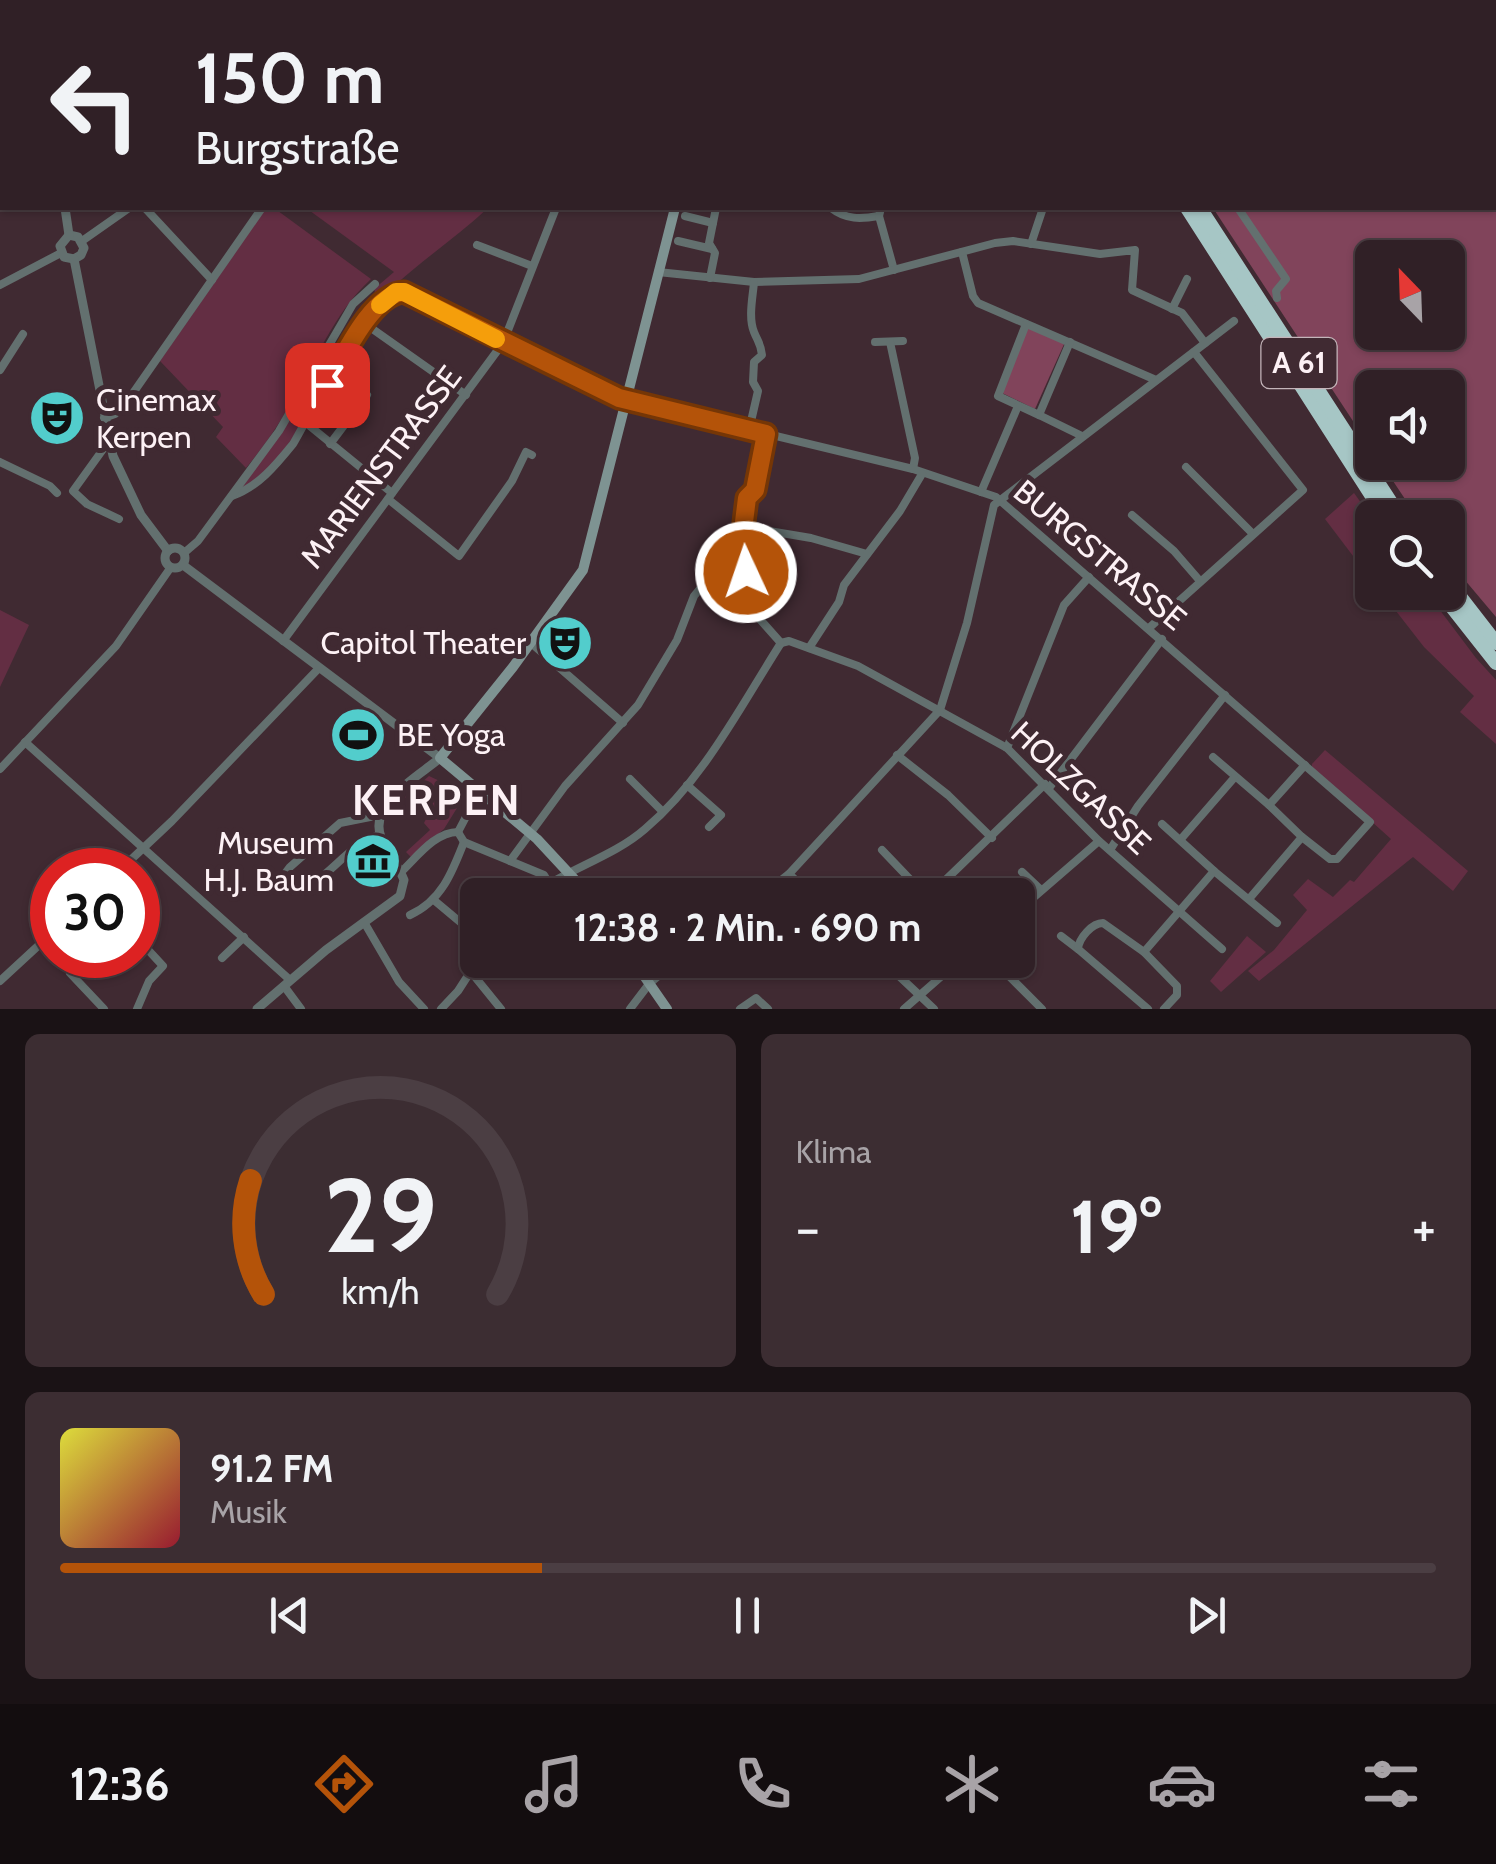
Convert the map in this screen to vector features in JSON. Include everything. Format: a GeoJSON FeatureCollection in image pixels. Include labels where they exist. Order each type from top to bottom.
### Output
{"type":"FeatureCollection","features":[{"type":"Feature","properties":{"kind":"highway","name":"A 61"},"geometry":{"type":"LineString","coordinates":[[1187,210],[1374,500]]}},
{"type":"Feature","properties":{"kind":"highway","name":"A 61"},"geometry":{"type":"LineString","coordinates":[[1201,210],[1389,500]]}},
{"type":"Feature","properties":{"kind":"highway"},"geometry":{"type":"LineString","coordinates":[[1465,603],[1496,644]]}},
{"type":"Feature","properties":{"kind":"highway"},"geometry":{"type":"LineString","coordinates":[[1454,610],[1496,663]]}},
{"type":"Feature","properties":{"kind":"main road"},"geometry":{"type":"LineString","coordinates":[[573,878],[529,832],[440,758],[583,570],[674,210]]}},
{"type":"Feature","properties":{"kind":"main road"},"geometry":{"type":"LineString","coordinates":[[644,978],[667,1009]]}},
{"type":"Feature","properties":{"kind":"street"},"geometry":{"type":"LineString","coordinates":[[61,253],[60,246],[69,235],[65,210]]}},
{"type":"Feature","properties":{"kind":"street"},"geometry":{"type":"LineString","coordinates":[[82,241],[126,210]]}},
{"type":"Feature","properties":{"kind":"street"},"geometry":{"type":"LineString","coordinates":[[147,210],[212,280]]}},
{"type":"Feature","properties":{"kind":"street"},"geometry":{"type":"LineString","coordinates":[[103,418],[124,406],[261,210]]}},
{"type":"Feature","properties":{"kind":"street","name":"MARIENSTRASSE"},"geometry":{"type":"LineString","coordinates":[[283,641],[504,343],[555,210]]}},
{"type":"Feature","properties":{"kind":"street"},"geometry":{"type":"LineString","coordinates":[[710,278],[715,253],[709,243],[716,210]]}},
{"type":"Feature","properties":{"kind":"street"},"geometry":{"type":"LineString","coordinates":[[834,210],[854,218],[880,212],[894,270]]}},
{"type":"Feature","properties":{"kind":"street"},"geometry":{"type":"LineString","coordinates":[[1031,244],[1040,210]]}},
{"type":"Feature","properties":{"kind":"street"},"geometry":{"type":"LineString","coordinates":[[1239,210],[1286,280],[1276,291],[1277,298]]}},
{"type":"Feature","properties":{"kind":"street"},"geometry":{"type":"LineString","coordinates":[[684,216],[713,223]]}},
{"type":"Feature","properties":{"kind":"street"},"geometry":{"type":"LineString","coordinates":[[69,235],[82,241],[84,248],[74,259]]}},
{"type":"Feature","properties":{"kind":"street"},"geometry":{"type":"LineString","coordinates":[[678,241],[712,248]]}},
{"type":"Feature","properties":{"kind":"street"},"geometry":{"type":"LineString","coordinates":[[658,272],[754,282],[859,279],[995,243],[1100,254],[1136,250],[1132,290],[1182,313],[1205,343]]}},
{"type":"Feature","properties":{"kind":"street"},"geometry":{"type":"LineString","coordinates":[[477,245],[532,266]]}},
{"type":"Feature","properties":{"kind":"street"},"geometry":{"type":"LineString","coordinates":[[962,252],[978,302],[1156,380]]}},
{"type":"Feature","properties":{"kind":"street"},"geometry":{"type":"LineString","coordinates":[[61,253],[74,259]]}},
{"type":"Feature","properties":{"kind":"street"},"geometry":{"type":"LineString","coordinates":[[0,285],[61,253]]}},
{"type":"Feature","properties":{"kind":"street"},"geometry":{"type":"LineString","coordinates":[[74,259],[109,441],[139,512],[168,551]]}},
{"type":"Feature","properties":{"kind":"street"},"geometry":{"type":"LineString","coordinates":[[1172,309],[1187,279]]}},
{"type":"Feature","properties":{"kind":"street"},"geometry":{"type":"LineString","coordinates":[[750,430],[758,391],[753,382],[754,362],[762,355],[761,340],[754,333],[754,282]]}},
{"type":"Feature","properties":{"kind":"street"},"geometry":{"type":"LineString","coordinates":[[183,564],[184,552],[198,540],[279,431],[353,304],[375,284]]}},
{"type":"Feature","properties":{"kind":"street","name":"BURGSTRASSE"},"geometry":{"type":"LineString","coordinates":[[364,322],[388,296],[404,292],[626,398],[918,471],[1000,500],[1370,822],[1337,859],[1330,860],[1302,837]]}},
{"type":"Feature","properties":{"kind":"street"},"geometry":{"type":"LineString","coordinates":[[784,878],[940,710],[967,623],[994,505],[1234,321]]}},
{"type":"Feature","properties":{"kind":"street"},"geometry":{"type":"LineString","coordinates":[[232,496],[251,488],[278,462],[306,423],[364,322],[466,395]]}},
{"type":"Feature","properties":{"kind":"street"},"geometry":{"type":"LineString","coordinates":[[1026,324],[998,396],[1082,436]]}},
{"type":"Feature","properties":{"kind":"street"},"geometry":{"type":"LineString","coordinates":[[0,370],[24,334]]}},
{"type":"Feature","properties":{"kind":"street"},"geometry":{"type":"LineString","coordinates":[[875,342],[903,341]]}},
{"type":"Feature","properties":{"kind":"street"},"geometry":{"type":"LineString","coordinates":[[810,648],[839,602],[844,585],[900,511],[918,471],[890,342]]}},
{"type":"Feature","properties":{"kind":"street"},"geometry":{"type":"LineString","coordinates":[[1039,415],[1070,342]]}},
{"type":"Feature","properties":{"kind":"street"},"geometry":{"type":"LineString","coordinates":[[1148,628],[1303,490],[1194,352]]}},
{"type":"Feature","properties":{"kind":"street"},"geometry":{"type":"LineString","coordinates":[[330,444],[367,395]]}},
{"type":"Feature","properties":{"kind":"street"},"geometry":{"type":"LineString","coordinates":[[981,492],[1018,406]]}},
{"type":"Feature","properties":{"kind":"street"},"geometry":{"type":"LineString","coordinates":[[306,423],[459,556],[512,481],[526,452],[532,455]]}},
{"type":"Feature","properties":{"kind":"street"},"geometry":{"type":"LineString","coordinates":[[557,878],[645,830],[687,785],[738,716],[781,643],[757,616],[748,592],[744,522],[766,434]]}},
{"type":"Feature","properties":{"kind":"street"},"geometry":{"type":"LineString","coordinates":[[109,441],[74,491],[86,504],[119,519]]}},
{"type":"Feature","properties":{"kind":"street"},"geometry":{"type":"LineString","coordinates":[[0,462],[57,493]]}},
{"type":"Feature","properties":{"kind":"street"},"geometry":{"type":"LineString","coordinates":[[1186,467],[1252,534]]}},
{"type":"Feature","properties":{"kind":"street"},"geometry":{"type":"LineString","coordinates":[[1132,515],[1174,551],[1200,581]]}},
{"type":"Feature","properties":{"kind":"street"},"geometry":{"type":"LineString","coordinates":[[746,527],[811,538],[867,554]]}},
{"type":"Feature","properties":{"kind":"street"},"geometry":{"type":"LineString","coordinates":[[168,551],[176,548],[184,552]]}},
{"type":"Feature","properties":{"kind":"street"},"geometry":{"type":"LineString","coordinates":[[168,551],[165,560],[171,567]]}},
{"type":"Feature","properties":{"kind":"street"},"geometry":{"type":"LineString","coordinates":[[183,564],[440,758],[381,812],[340,823],[290,867],[285,880],[294,891],[300,891],[363,841],[380,835]]}},
{"type":"Feature","properties":{"kind":"street"},"geometry":{"type":"LineString","coordinates":[[0,770],[116,646],[171,567],[183,564]]}},
{"type":"Feature","properties":{"kind":"street"},"geometry":{"type":"LineString","coordinates":[[1007,748],[1064,606],[1088,578]]}},
{"type":"Feature","properties":{"kind":"street"},"geometry":{"type":"LineString","coordinates":[[510,861],[565,786],[623,723],[677,640],[699,590],[748,592]]}},
{"type":"Feature","properties":{"kind":"street"},"geometry":{"type":"LineString","coordinates":[[947,878],[1047,786],[1162,640]]}},
{"type":"Feature","properties":{"kind":"street","name":"HOLZGASSE"},"geometry":{"type":"LineString","coordinates":[[781,643],[790,642],[858,666],[1007,748],[1100,841],[1222,950]]}},
{"type":"Feature","properties":{"kind":"street"},"geometry":{"type":"LineString","coordinates":[[531,643],[623,723]]}},
{"type":"Feature","properties":{"kind":"street"},"geometry":{"type":"LineString","coordinates":[[144,847],[319,668]]}},
{"type":"Feature","properties":{"kind":"street"},"geometry":{"type":"LineString","coordinates":[[1110,850],[1138,806],[1225,695]]}},
{"type":"Feature","properties":{"kind":"street"},"geometry":{"type":"LineString","coordinates":[[25,742],[244,937],[287,983],[301,1009]]}},
{"type":"Feature","properties":{"kind":"street"},"geometry":{"type":"LineString","coordinates":[[897,756],[948,795],[992,838]]}},
{"type":"Feature","properties":{"kind":"street"},"geometry":{"type":"LineString","coordinates":[[1213,757],[1302,837],[1249,898]]}},
{"type":"Feature","properties":{"kind":"street"},"geometry":{"type":"LineString","coordinates":[[1270,805],[1305,765]]}},
{"type":"Feature","properties":{"kind":"street"},"geometry":{"type":"LineString","coordinates":[[1180,839],[1234,778]]}},
{"type":"Feature","properties":{"kind":"street"},"geometry":{"type":"LineString","coordinates":[[630,779],[662,811]]}},
{"type":"Feature","properties":{"kind":"street"},"geometry":{"type":"LineString","coordinates":[[687,785],[721,815],[710,828]]}},
{"type":"Feature","properties":{"kind":"street"},"geometry":{"type":"LineString","coordinates":[[458,832],[479,792]]}},
{"type":"Feature","properties":{"kind":"street"},"geometry":{"type":"LineString","coordinates":[[256,1009],[400,896],[404,883],[380,835],[381,812]]}},
{"type":"Feature","properties":{"kind":"street"},"geometry":{"type":"LineString","coordinates":[[1162,824],[1278,923]]}},
{"type":"Feature","properties":{"kind":"street"},"geometry":{"type":"LineString","coordinates":[[401,872],[434,841],[447,832],[458,832]]}},
{"type":"Feature","properties":{"kind":"street"},"geometry":{"type":"LineString","coordinates":[[458,832],[464,842],[546,878]]}},
{"type":"Feature","properties":{"kind":"street"},"geometry":{"type":"LineString","coordinates":[[1035,895],[1100,841]]}},
{"type":"Feature","properties":{"kind":"street"},"geometry":{"type":"LineString","coordinates":[[410,915],[434,901],[464,842]]}},
{"type":"Feature","properties":{"kind":"street"},"geometry":{"type":"LineString","coordinates":[[882,850],[911,878]]}},
{"type":"Feature","properties":{"kind":"street"},"geometry":{"type":"LineString","coordinates":[[1144,952],[1214,871]]}},
{"type":"Feature","properties":{"kind":"street"},"geometry":{"type":"LineString","coordinates":[[1022,872],[1041,890]]}},
{"type":"Feature","properties":{"kind":"street"},"geometry":{"type":"LineString","coordinates":[[789,874],[793,878]]}},
{"type":"Feature","properties":{"kind":"street"},"geometry":{"type":"LineString","coordinates":[[434,901],[460,923]]}},
{"type":"Feature","properties":{"kind":"street"},"geometry":{"type":"LineString","coordinates":[[364,922],[400,982],[424,1009]]}},
{"type":"Feature","properties":{"kind":"street"},"geometry":{"type":"LineString","coordinates":[[1078,949],[1099,922],[1144,952],[1179,990],[1164,1009]]}},
{"type":"Feature","properties":{"kind":"street"},"geometry":{"type":"LineString","coordinates":[[1061,936],[1148,1009]]}},
{"type":"Feature","properties":{"kind":"street"},"geometry":{"type":"LineString","coordinates":[[222,958],[244,937]]}},
{"type":"Feature","properties":{"kind":"street"},"geometry":{"type":"LineString","coordinates":[[0,981],[30,953]]}},
{"type":"Feature","properties":{"kind":"street"},"geometry":{"type":"LineString","coordinates":[[75,978],[104,1009]]}},
{"type":"Feature","properties":{"kind":"street"},"geometry":{"type":"LineString","coordinates":[[137,1009],[152,978]]}},
{"type":"Feature","properties":{"kind":"street"},"geometry":{"type":"LineString","coordinates":[[441,1009],[466,978]]}},
{"type":"Feature","properties":{"kind":"street"},"geometry":{"type":"LineString","coordinates":[[476,978],[500,1009]]}},
{"type":"Feature","properties":{"kind":"street"},"geometry":{"type":"LineString","coordinates":[[630,1009],[655,978]]}},
{"type":"Feature","properties":{"kind":"street"},"geometry":{"type":"LineString","coordinates":[[900,978],[934,1009]]}},
{"type":"Feature","properties":{"kind":"street"},"geometry":{"type":"LineString","coordinates":[[904,1009],[940,978]]}},
{"type":"Feature","properties":{"kind":"street"},"geometry":{"type":"LineString","coordinates":[[1011,978],[1042,1009]]}},
{"type":"Feature","properties":{"kind":"street"},"geometry":{"type":"LineString","coordinates":[[740,1009],[756,998],[768,1009]]}},
{"type":"Feature","properties":{"kind":"shaded area"},"geometry":{"type":"Polygon","coordinates":[[[265,210],[277,210],[371,279],[334,324],[282,417],[246,468],[216,437],[223,427],[160,361],[265,210]]]}},
{"type":"Feature","properties":{"kind":"shaded area"},"geometry":{"type":"Polygon","coordinates":[[[309,210],[486,210],[376,304],[347,341],[281,454],[242,488],[304,396],[315,389],[356,318],[359,320],[377,299],[374,289],[394,272],[309,210]]]}},
{"type":"Feature","properties":{"kind":"shaded area"},"geometry":{"type":"Polygon","coordinates":[[[1214,210],[1496,210],[1496,617],[1465,580],[1465,500],[1406,500],[1392,480],[1465,480],[1465,370],[1355,370],[1355,424],[1214,210]]]}},
{"type":"Feature","properties":{"kind":"shaded area"},"geometry":{"type":"Polygon","coordinates":[[[1025,326],[1065,342],[1035,409],[998,391],[1025,326]]]}},
{"type":"Feature","properties":{"kind":"shaded area"},"geometry":{"type":"Polygon","coordinates":[[[1354,493],[1359,500],[1355,500],[1355,559],[1325,519],[1354,493]]]}},
{"type":"Feature","properties":{"kind":"shaded area"},"geometry":{"type":"Polygon","coordinates":[[[0,610],[29,625],[0,687],[0,610]]]}},
{"type":"Feature","properties":{"kind":"shaded area"},"geometry":{"type":"Polygon","coordinates":[[[1395,610],[1440,610],[1496,680],[1496,744],[1460,712],[1474,696],[1424,647],[1395,610]]]}},
{"type":"Feature","properties":{"kind":"shaded area"},"geometry":{"type":"Polygon","coordinates":[[[1325,750],[1468,871],[1453,891],[1413,857],[1259,981],[1248,971],[1274,950],[1307,910],[1293,895],[1308,879],[1333,897],[1350,880],[1354,882],[1391,839],[1312,768],[1325,750]]]}},
{"type":"Feature","properties":{"kind":"shaded area"},"geometry":{"type":"Polygon","coordinates":[[[429,776],[459,790],[462,800],[444,829],[411,857],[406,852],[430,830],[424,823],[428,815],[421,815],[405,797],[429,776]]]}},
{"type":"Feature","properties":{"kind":"shaded area"},"geometry":{"type":"Polygon","coordinates":[[[1247,936],[1266,952],[1221,992],[1210,981],[1247,936]]]}},
{"type":"Feature","properties":{"kind":"slow traffic"},"geometry":{"type":"LineString","coordinates":[[380,305],[388,296],[404,292],[496,339]]}},
{"type":"Feature","properties":{"kind":"place","name":"Cinemax Kerpen"},"geometry":{"type":"Point","coordinates":[57,418]}},
{"type":"Feature","properties":{"kind":"place","name":"Capitol Theater"},"geometry":{"type":"Point","coordinates":[565,643]}},
{"type":"Feature","properties":{"kind":"place","name":"BE Yoga"},"geometry":{"type":"Point","coordinates":[358,735]}},
{"type":"Feature","properties":{"kind":"place","name":"Museum H.J. Baum"},"geometry":{"type":"Point","coordinates":[373,861]}},
{"type":"Feature","properties":{"kind":"district","name":"KERPEN"},"geometry":{"type":"Point","coordinates":[437,800]}},
{"type":"Feature","properties":{"kind":"route"},"geometry":{"type":"LineString","coordinates":[[327,385],[364,322],[388,296],[404,292],[619,398],[766,434],[755,490],[747,498],[746,572]]}}]}
